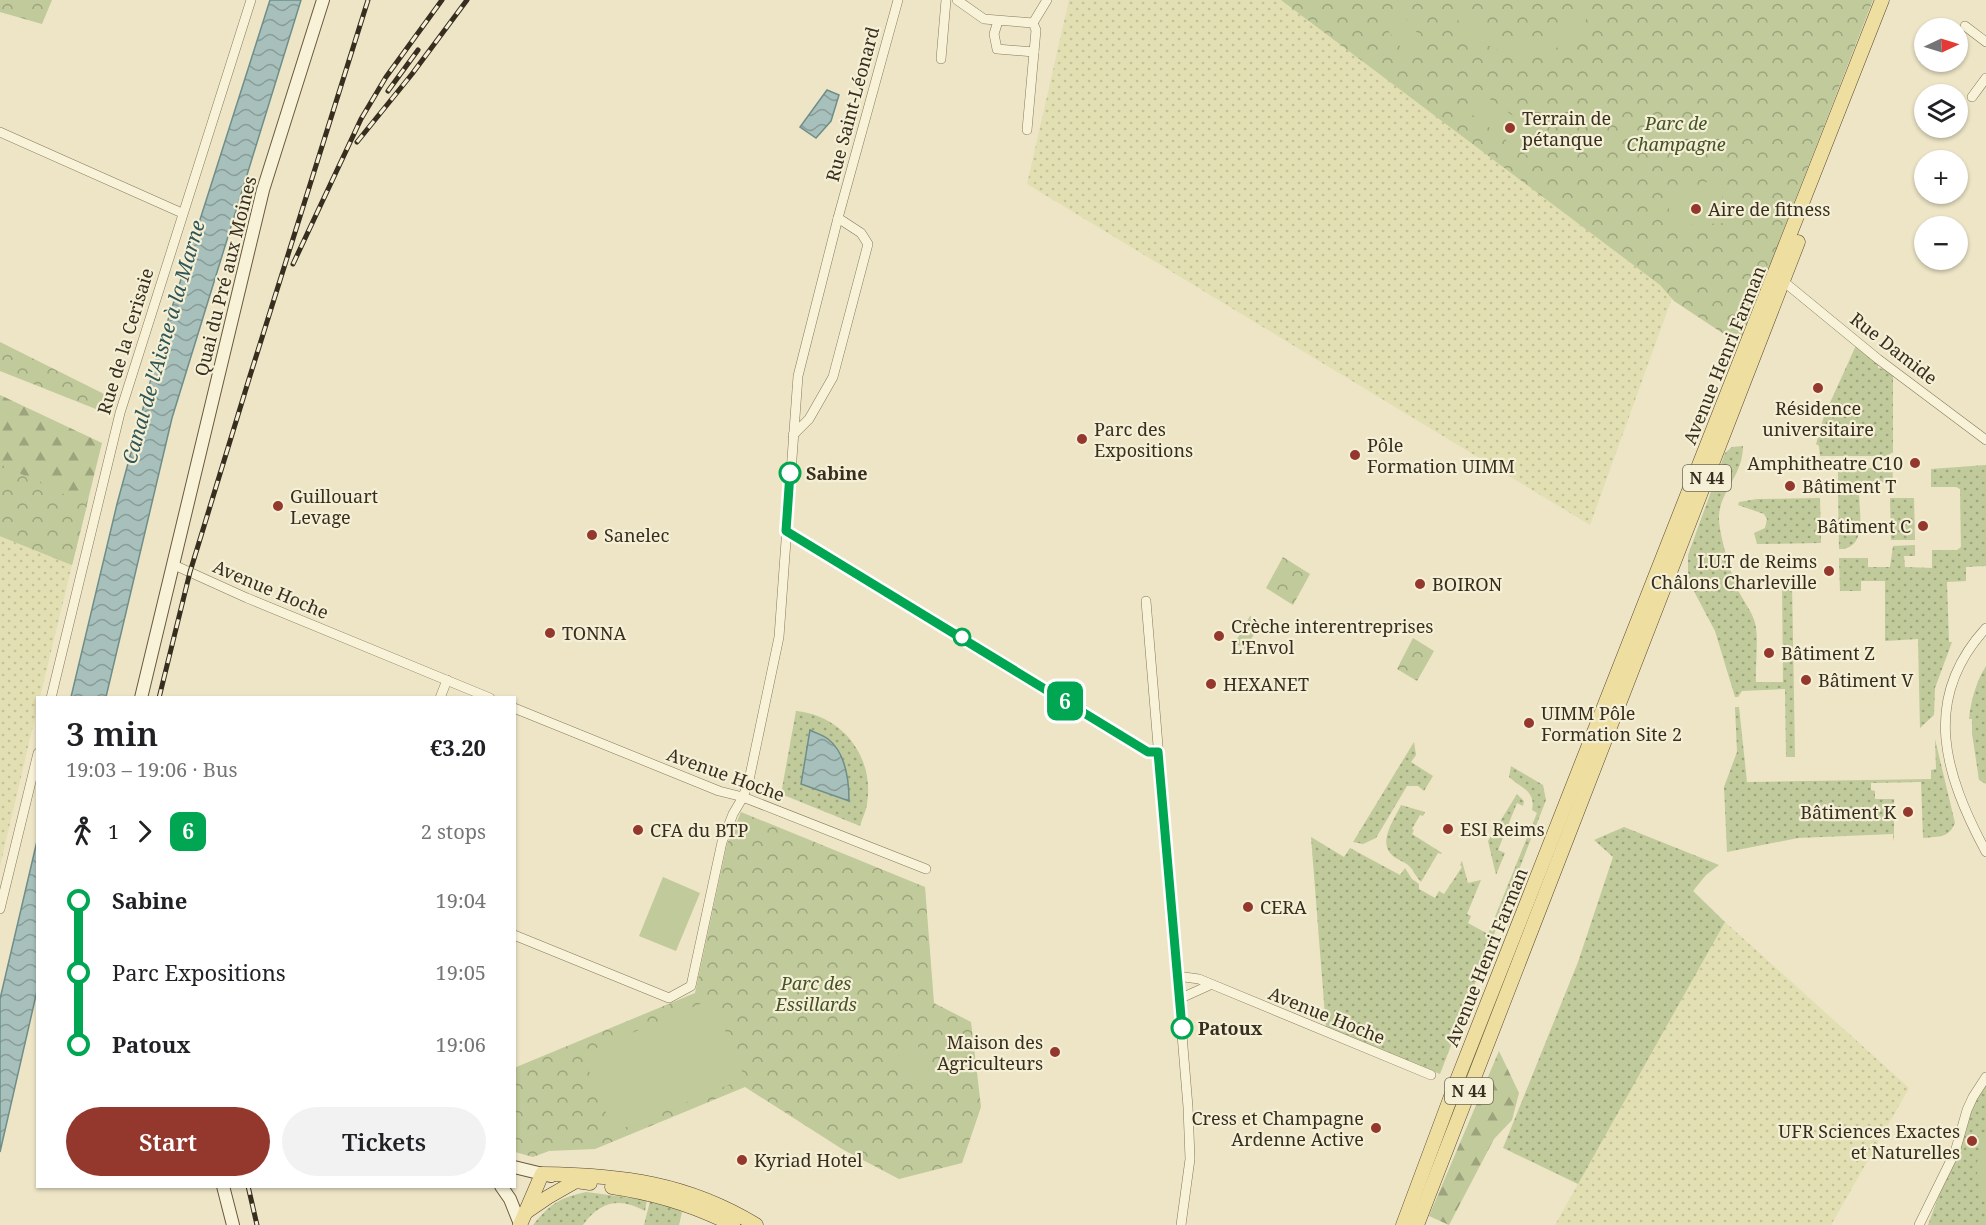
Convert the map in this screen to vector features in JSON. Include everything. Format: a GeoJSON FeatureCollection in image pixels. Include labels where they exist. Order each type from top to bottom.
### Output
{"type":"FeatureCollection","features":[{"type":"Feature","properties":{"kind":"main road","name":"Avenue Henri Farman"},"geometry":{"type":"LineString","coordinates":[[1403,1225],[1460,1072],[1882,0]]}},
{"type":"Feature","properties":{"kind":"main road","name":"Avenue Henri Farman"},"geometry":{"type":"LineString","coordinates":[[1417,1225],[1892,0]]}},
{"type":"Feature","properties":{"kind":"main road"},"geometry":{"type":"LineString","coordinates":[[522,1221],[542,1174],[573,1174],[639,1180],[660,1185],[731,1210],[756,1225]]}},
{"type":"Feature","properties":{"kind":"main road"},"geometry":{"type":"LineString","coordinates":[[522,1221],[548,1197],[576,1181],[651,1194],[682,1202],[710,1220],[733,1225]]}},
{"type":"Feature","properties":{"kind":"street","name":"Rue de la Cerisaie"},"geometry":{"type":"LineString","coordinates":[[51,696],[120,413],[251,0]]}},
{"type":"Feature","properties":{"kind":"street","name":"Quai du Pré aux Moines"},"geometry":{"type":"LineString","coordinates":[[141,696],[263,190],[324,0]]}},
{"type":"Feature","properties":{"kind":"street","name":"Rue Saint-Léonard"},"geometry":{"type":"LineString","coordinates":[[516,936],[669,998],[691,986],[722,842],[749,780],[779,637],[798,376],[838,218],[898,0]]}},
{"type":"Feature","properties":{"kind":"street"},"geometry":{"type":"LineString","coordinates":[[941,59],[946,0]]}},
{"type":"Feature","properties":{"kind":"street"},"geometry":{"type":"LineString","coordinates":[[957,0],[984,19],[1033,23]]}},
{"type":"Feature","properties":{"kind":"street"},"geometry":{"type":"LineString","coordinates":[[1033,23],[1047,0]]}},
{"type":"Feature","properties":{"kind":"street"},"geometry":{"type":"LineString","coordinates":[[998,21],[994,34],[997,49],[1034,52]]}},
{"type":"Feature","properties":{"kind":"street"},"geometry":{"type":"LineString","coordinates":[[1027,130],[1036,30],[1033,23]]}},
{"type":"Feature","properties":{"kind":"street"},"geometry":{"type":"LineString","coordinates":[[1968,28],[1986,42]]}},
{"type":"Feature","properties":{"kind":"street"},"geometry":{"type":"LineString","coordinates":[[1972,97],[1986,78]]}},
{"type":"Feature","properties":{"kind":"street"},"geometry":{"type":"LineString","coordinates":[[0,132],[182,213]]}},
{"type":"Feature","properties":{"kind":"street"},"geometry":{"type":"LineString","coordinates":[[793,435],[809,418],[833,377],[868,244],[861,233],[838,218]]}},
{"type":"Feature","properties":{"kind":"street","name":"Rue Damide"},"geometry":{"type":"LineString","coordinates":[[1783,281],[1893,370],[1986,440]]}},
{"type":"Feature","properties":{"kind":"street"},"geometry":{"type":"LineString","coordinates":[[786,531],[1148,752],[1158,752]]}},
{"type":"Feature","properties":{"kind":"street","name":"Avenue Hoche"},"geometry":{"type":"LineString","coordinates":[[174,565],[247,598],[485,696]]}},
{"type":"Feature","properties":{"kind":"street"},"geometry":{"type":"LineString","coordinates":[[1146,601],[1190,1159],[1181,1225]]}},
{"type":"Feature","properties":{"kind":"street"},"geometry":{"type":"LineString","coordinates":[[1986,628],[1967,651],[1953,679],[1946,715],[1948,754],[1955,782],[1966,812],[1986,852]]}},
{"type":"Feature","properties":{"kind":"street"},"geometry":{"type":"LineString","coordinates":[[441,696],[447,680]]}},
{"type":"Feature","properties":{"kind":"street","name":"Avenue Hoche"},"geometry":{"type":"LineString","coordinates":[[516,709],[719,791],[743,797],[926,869]]}},
{"type":"Feature","properties":{"kind":"street"},"geometry":{"type":"LineString","coordinates":[[0,909],[36,761]]}},
{"type":"Feature","properties":{"kind":"street","name":"Avenue Hoche"},"geometry":{"type":"LineString","coordinates":[[1177,976],[1199,979],[1431,1075]]}},
{"type":"Feature","properties":{"kind":"street"},"geometry":{"type":"LineString","coordinates":[[1179,999],[1210,985]]}},
{"type":"Feature","properties":{"kind":"street"},"geometry":{"type":"LineString","coordinates":[[1919,1225],[1956,1152],[1970,1103],[1986,1077]]}},
{"type":"Feature","properties":{"kind":"street"},"geometry":{"type":"LineString","coordinates":[[516,1168],[576,1181]]}},
{"type":"Feature","properties":{"kind":"street"},"geometry":{"type":"LineString","coordinates":[[224,1188],[233,1225]]}},
{"type":"Feature","properties":{"kind":"street"},"geometry":{"type":"LineString","coordinates":[[502,1188],[522,1221]]}},
{"type":"Feature","properties":{"kind":"shaded area"},"geometry":{"type":"Polygon","coordinates":[[[1069,0],[1283,0],[1673,295],[1590,525],[1027,184],[1069,0]]]}},
{"type":"Feature","properties":{"kind":"shaded area"},"geometry":{"type":"Polygon","coordinates":[[[0,536],[72,565],[40,696],[36,696],[36,713],[0,866],[0,536]]]}},
{"type":"Feature","properties":{"kind":"shaded area"},"geometry":{"type":"Polygon","coordinates":[[[1725,922],[1909,1088],[1831,1225],[1555,1225],[1725,922]]]}},
{"type":"Feature","properties":{"kind":"green space"},"geometry":{"type":"Polygon","coordinates":[[[0,0],[52,0],[42,24],[0,12],[0,0]]]}},
{"type":"Feature","properties":{"kind":"green space","name":"Parc de Champagne"},"geometry":{"type":"Polygon","coordinates":[[[1281,0],[1873,0],[1739,344],[1674,301],[1660,285],[1281,0]]]}},
{"type":"Feature","properties":{"kind":"green space"},"geometry":{"type":"Polygon","coordinates":[[[1453,0],[1466,0],[1475,20],[1488,33],[1505,41],[1523,44],[1541,40],[1558,32],[1572,19],[1582,0],[1594,0],[1590,13],[1574,35],[1552,50],[1526,56],[1507,54],[1470,37],[1463,38],[1453,0]]]}},
{"type":"Feature","properties":{"kind":"green space"},"geometry":{"type":"Polygon","coordinates":[[[1403,15],[1423,40],[1406,54],[1386,28],[1403,15]]]}},
{"type":"Feature","properties":{"kind":"green space","name":"Terrain de pétanque"},"geometry":{"type":"Polygon","coordinates":[[[1483,94],[1551,144],[1537,163],[1470,113],[1483,94]]]}},
{"type":"Feature","properties":{"kind":"green space","name":"Aire de fitness"},"geometry":{"type":"Polygon","coordinates":[[[1721,177],[1724,223],[1670,226],[1668,196],[1721,177]]]}},
{"type":"Feature","properties":{"kind":"green space"},"geometry":{"type":"Polygon","coordinates":[[[1858,341],[1878,359],[1878,368],[1893,371],[1893,452],[1887,456],[1820,456],[1819,446],[1816,444],[1824,416],[1858,341]]]}},
{"type":"Feature","properties":{"kind":"green space"},"geometry":{"type":"Polygon","coordinates":[[[0,342],[116,400],[111,415],[0,371],[0,342]]]}},
{"type":"Feature","properties":{"kind":"green space"},"geometry":{"type":"Polygon","coordinates":[[[0,395],[102,443],[72,565],[0,536],[0,395]]]}},
{"type":"Feature","properties":{"kind":"green space"},"geometry":{"type":"Polygon","coordinates":[[[1743,446],[1740,466],[1721,506],[1719,522],[1735,583],[1755,623],[1756,682],[1783,682],[1782,582],[1792,582],[1795,757],[1786,757],[1785,689],[1742,691],[1738,697],[1735,697],[1715,631],[1688,580],[1688,555],[1725,453],[1732,447],[1743,446]]]}},
{"type":"Feature","properties":{"kind":"green space"},"geometry":{"type":"Polygon","coordinates":[[[0,464],[87,505],[72,565],[0,536],[0,464]]]}},
{"type":"Feature","properties":{"kind":"green space"},"geometry":{"type":"Polygon","coordinates":[[[1986,465],[1986,566],[1966,567],[1966,581],[1947,582],[1949,642],[1952,642],[1935,688],[1934,715],[1920,728],[1918,639],[1885,641],[1885,581],[1861,581],[1861,591],[1840,591],[1839,558],[1868,558],[1868,567],[1890,567],[1893,546],[1915,545],[1915,556],[1904,556],[1905,567],[1932,568],[1932,550],[1957,550],[1961,547],[1960,489],[1931,487],[1931,469],[1986,465]]]}},
{"type":"Feature","properties":{"kind":"green space"},"geometry":{"type":"Polygon","coordinates":[[[1838,468],[1893,468],[1892,482],[1838,483],[1838,468]]]}},
{"type":"Feature","properties":{"kind":"green space"},"geometry":{"type":"Polygon","coordinates":[[[1838,492],[1859,492],[1860,519],[1858,536],[1854,543],[1839,549],[1838,492]]]}},
{"type":"Feature","properties":{"kind":"green space"},"geometry":{"type":"Polygon","coordinates":[[[1820,498],[1821,543],[1757,544],[1754,533],[1765,528],[1767,519],[1764,514],[1738,505],[1739,502],[1757,499],[1820,498]]]}},
{"type":"Feature","properties":{"kind":"green space"},"geometry":{"type":"Polygon","coordinates":[[[1890,498],[1914,498],[1915,540],[1891,540],[1890,498]]]}},
{"type":"Feature","properties":{"kind":"green space"},"geometry":{"type":"Polygon","coordinates":[[[1283,557],[1310,574],[1293,605],[1266,588],[1283,557]]]}},
{"type":"Feature","properties":{"kind":"green space"},"geometry":{"type":"Polygon","coordinates":[[[1250,616],[1261,623],[1245,649],[1235,643],[1250,616]]]}},
{"type":"Feature","properties":{"kind":"green space"},"geometry":{"type":"Polygon","coordinates":[[[1413,638],[1434,651],[1417,681],[1397,669],[1413,638]]]}},
{"type":"Feature","properties":{"kind":"green space"},"geometry":{"type":"Polygon","coordinates":[[[1986,666],[1986,784],[1979,780],[1972,719],[1969,719],[1979,678],[1986,666]]]}},
{"type":"Feature","properties":{"kind":"green space"},"geometry":{"type":"Polygon","coordinates":[[[1735,707],[1739,707],[1747,782],[1931,779],[1931,770],[1936,769],[1935,739],[1955,823],[1949,832],[1942,836],[1923,838],[1921,782],[1871,783],[1871,790],[1875,791],[1875,799],[1894,799],[1894,842],[1893,834],[1798,838],[1727,852],[1724,787],[1737,752],[1735,707]]]}},
{"type":"Feature","properties":{"kind":"green space"},"geometry":{"type":"Polygon","coordinates":[[[796,711],[813,714],[828,721],[852,741],[860,755],[866,770],[868,787],[866,807],[860,826],[781,794],[796,711]]]}},
{"type":"Feature","properties":{"kind":"green space"},"geometry":{"type":"Polygon","coordinates":[[[1414,742],[1416,755],[1411,762],[1433,776],[1424,791],[1418,786],[1407,786],[1376,838],[1363,844],[1353,842],[1414,742]]]}},
{"type":"Feature","properties":{"kind":"green space"},"geometry":{"type":"Polygon","coordinates":[[[1511,766],[1543,785],[1546,800],[1440,1074],[1326,1028],[1311,837],[1344,857],[1350,848],[1400,875],[1405,868],[1412,879],[1419,884],[1419,889],[1435,898],[1439,891],[1444,894],[1462,867],[1460,865],[1462,861],[1468,883],[1481,880],[1467,914],[1471,916],[1468,923],[1488,934],[1537,813],[1532,810],[1530,794],[1509,777],[1511,766]]]}},
{"type":"Feature","properties":{"kind":"green space"},"geometry":{"type":"Polygon","coordinates":[[[1517,794],[1524,801],[1523,806],[1517,803],[1498,850],[1505,853],[1496,875],[1488,841],[1517,794]]]}},
{"type":"Feature","properties":{"kind":"green space"},"geometry":{"type":"Polygon","coordinates":[[[1401,805],[1425,812],[1423,816],[1420,815],[1412,829],[1414,830],[1412,834],[1442,853],[1438,853],[1421,882],[1408,865],[1388,850],[1388,831],[1401,805]]]}},
{"type":"Feature","properties":{"kind":"green space","name":"Parc des Essillards"},"geometry":{"type":"Polygon","coordinates":[[[741,812],[925,887],[934,1003],[971,1022],[981,1107],[962,1163],[899,1179],[842,1149],[745,1087],[595,1149],[549,1151],[533,1157],[516,1152],[516,1067],[695,993],[727,844],[741,812]]]}},
{"type":"Feature","properties":{"kind":"green space"},"geometry":{"type":"Polygon","coordinates":[[[1624,827],[1719,865],[1706,875],[1693,891],[1725,922],[1578,1184],[1503,1148],[1578,962],[1613,857],[1594,840],[1624,827]]]}},
{"type":"Feature","properties":{"kind":"green space"},"geometry":{"type":"Polygon","coordinates":[[[663,877],[700,893],[676,951],[639,936],[663,877]]]}},
{"type":"Feature","properties":{"kind":"green space"},"geometry":{"type":"Polygon","coordinates":[[[712,999],[745,1078],[614,1132],[582,1054],[712,999]]]}},
{"type":"Feature","properties":{"kind":"green space"},"geometry":{"type":"Polygon","coordinates":[[[918,1046],[932,1077],[912,1086],[898,1055],[918,1046]]]}},
{"type":"Feature","properties":{"kind":"green space"},"geometry":{"type":"Polygon","coordinates":[[[1499,1051],[1519,1093],[1512,1120],[1494,1139],[1449,1225],[1429,1216],[1499,1051]]]}},
{"type":"Feature","properties":{"kind":"green space","name":"UFR Sciences Exactes et Naturelles"},"geometry":{"type":"Polygon","coordinates":[[[1986,1077],[1986,1225],[1928,1225],[1955,1152],[1967,1110],[1986,1077]]]}},
{"type":"Feature","properties":{"kind":"green space"},"geometry":{"type":"Polygon","coordinates":[[[1986,1130],[1986,1204],[1979,1186],[1977,1167],[1986,1130]]]}},
{"type":"Feature","properties":{"kind":"green space"},"geometry":{"type":"Polygon","coordinates":[[[586,1192],[647,1200],[645,1211],[627,1204],[611,1204],[596,1211],[583,1225],[533,1225],[556,1203],[586,1192]]]}},
{"type":"Feature","properties":{"kind":"green space"},"geometry":{"type":"Polygon","coordinates":[[[650,1201],[682,1212],[679,1225],[644,1225],[650,1201]]]}},
{"type":"Feature","properties":{"kind":"water","name":"Canal de l'Aisne à la Marne"},"geometry":{"type":"Polygon","coordinates":[[[270,0],[301,0],[172,418],[106,696],[71,696],[117,504],[161,342],[270,0]]]}},
{"type":"Feature","properties":{"kind":"water"},"geometry":{"type":"Polygon","coordinates":[[[827,90],[839,95],[831,121],[816,138],[800,127],[827,90]]]}},
{"type":"Feature","properties":{"kind":"water"},"geometry":{"type":"Polygon","coordinates":[[[810,730],[828,739],[843,759],[849,801],[801,784],[810,730]]]}},
{"type":"Feature","properties":{"kind":"water"},"geometry":{"type":"Polygon","coordinates":[[[36,845],[36,995],[0,1152],[0,999],[36,845]]]}},
{"type":"Feature","properties":{"kind":"railway"},"geometry":{"type":"LineString","coordinates":[[159,696],[190,572],[368,0]]}},
{"type":"Feature","properties":{"kind":"railway"},"geometry":{"type":"LineString","coordinates":[[293,264],[361,119],[386,77],[442,0]]}},
{"type":"Feature","properties":{"kind":"railway"},"geometry":{"type":"LineString","coordinates":[[357,142],[412,74],[467,0]]}},
{"type":"Feature","properties":{"kind":"railway"},"geometry":{"type":"LineString","coordinates":[[388,91],[418,50]]}},
{"type":"Feature","properties":{"kind":"railway"},"geometry":{"type":"LineString","coordinates":[[248,1188],[257,1225]]}},
{"type":"Feature","properties":{"kind":"bus line","name":"6"},"geometry":{"type":"LineString","coordinates":[[790,473],[786,531],[1148,752],[1158,752],[1182,1028]]}},
{"type":"Feature","properties":{"kind":"place","name":"Terrain de pétanque"},"geometry":{"type":"Point","coordinates":[1510,128]}},
{"type":"Feature","properties":{"kind":"place","name":"Aire de fitness"},"geometry":{"type":"Point","coordinates":[1696,209]}},
{"type":"Feature","properties":{"kind":"place","name":"Résidence universitaire"},"geometry":{"type":"Point","coordinates":[1818,388]}},
{"type":"Feature","properties":{"kind":"place","name":"Parc des Expositions"},"geometry":{"type":"Point","coordinates":[1082,439]}},
{"type":"Feature","properties":{"kind":"place","name":"Pôle Formation UIMM"},"geometry":{"type":"Point","coordinates":[1355,455]}},
{"type":"Feature","properties":{"kind":"place","name":"Amphitheatre C10"},"geometry":{"type":"Point","coordinates":[1915,463]}},
{"type":"Feature","properties":{"kind":"place","name":"Sabine"},"geometry":{"type":"Point","coordinates":[790,473]}},
{"type":"Feature","properties":{"kind":"place","name":"Bâtiment T"},"geometry":{"type":"Point","coordinates":[1790,486]}},
{"type":"Feature","properties":{"kind":"place","name":"Guillouart Levage"},"geometry":{"type":"Point","coordinates":[278,506]}},
{"type":"Feature","properties":{"kind":"place","name":"Bâtiment C"},"geometry":{"type":"Point","coordinates":[1923,526]}},
{"type":"Feature","properties":{"kind":"place","name":"Sanelec"},"geometry":{"type":"Point","coordinates":[592,535]}},
{"type":"Feature","properties":{"kind":"place","name":"I.U.T de Reims Châlons Charleville"},"geometry":{"type":"Point","coordinates":[1829,571]}},
{"type":"Feature","properties":{"kind":"place","name":"BOIRON"},"geometry":{"type":"Point","coordinates":[1420,584]}},
{"type":"Feature","properties":{"kind":"place","name":"TONNA"},"geometry":{"type":"Point","coordinates":[550,633]}},
{"type":"Feature","properties":{"kind":"place","name":"Crèche interentreprises L'Envol"},"geometry":{"type":"Point","coordinates":[1219,636]}},
{"type":"Feature","properties":{"kind":"place","name":"Bâtiment Z"},"geometry":{"type":"Point","coordinates":[1769,653]}},
{"type":"Feature","properties":{"kind":"place","name":"Bâtiment V"},"geometry":{"type":"Point","coordinates":[1806,680]}},
{"type":"Feature","properties":{"kind":"place","name":"HEXANET"},"geometry":{"type":"Point","coordinates":[1211,684]}},
{"type":"Feature","properties":{"kind":"place","name":"UIMM Pôle Formation Site 2"},"geometry":{"type":"Point","coordinates":[1529,723]}},
{"type":"Feature","properties":{"kind":"place","name":"Bâtiment K"},"geometry":{"type":"Point","coordinates":[1908,812]}},
{"type":"Feature","properties":{"kind":"place","name":"ESI Reims"},"geometry":{"type":"Point","coordinates":[1448,829]}},
{"type":"Feature","properties":{"kind":"place","name":"CFA du BTP"},"geometry":{"type":"Point","coordinates":[638,830]}},
{"type":"Feature","properties":{"kind":"place","name":"CERA"},"geometry":{"type":"Point","coordinates":[1248,907]}},
{"type":"Feature","properties":{"kind":"place","name":"Patoux"},"geometry":{"type":"Point","coordinates":[1182,1028]}},
{"type":"Feature","properties":{"kind":"place","name":"Maison des Agriculteurs"},"geometry":{"type":"Point","coordinates":[1055,1052]}},
{"type":"Feature","properties":{"kind":"place","name":"Cress et Champagne Ardenne Active"},"geometry":{"type":"Point","coordinates":[1376,1128]}},
{"type":"Feature","properties":{"kind":"place","name":"UFR Sciences Exactes et Naturelles"},"geometry":{"type":"Point","coordinates":[1972,1141]}},
{"type":"Feature","properties":{"kind":"place","name":"Kyriad Hotel"},"geometry":{"type":"Point","coordinates":[742,1160]}}]}
